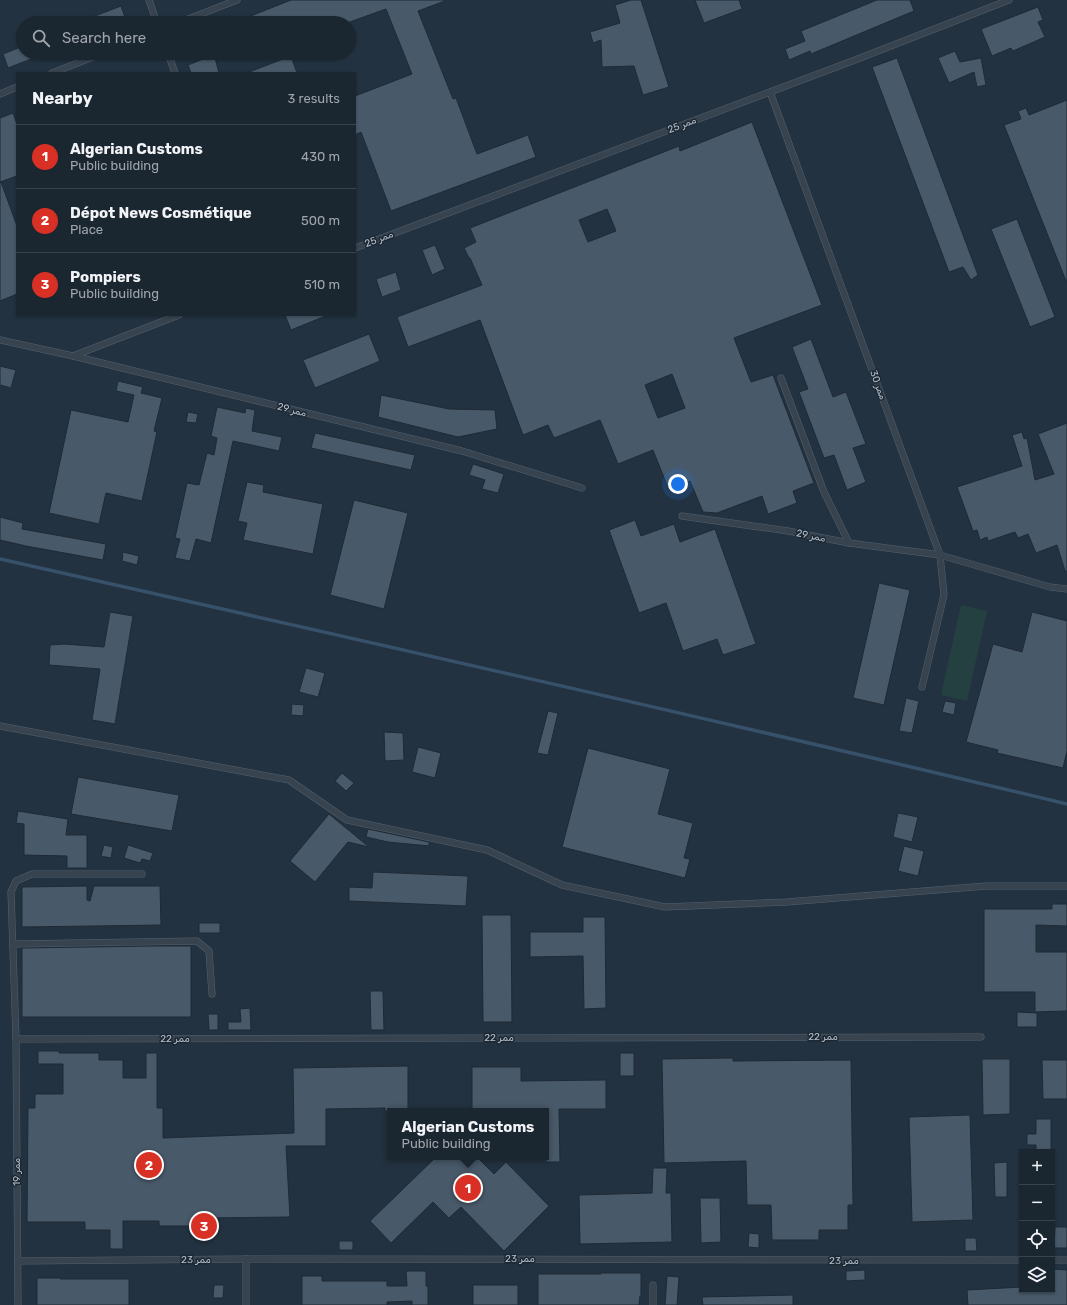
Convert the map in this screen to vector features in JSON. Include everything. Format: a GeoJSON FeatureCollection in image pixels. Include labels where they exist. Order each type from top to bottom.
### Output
{"type":"FeatureCollection","features":[{"type":"Feature","properties":{"kind":"lane"},"geometry":{"type":"LineString","coordinates":[[149,0],[155,16]]}},
{"type":"Feature","properties":{"kind":"lane"},"geometry":{"type":"LineString","coordinates":[[196,16],[237,0]]}},
{"type":"Feature","properties":{"kind":"lane","name":"ممر 25"},"geometry":{"type":"LineString","coordinates":[[356,248],[770,92],[1009,0]]}},
{"type":"Feature","properties":{"kind":"lane"},"geometry":{"type":"LineString","coordinates":[[55,72],[85,60]]}},
{"type":"Feature","properties":{"kind":"lane"},"geometry":{"type":"LineString","coordinates":[[170,60],[175,72]]}},
{"type":"Feature","properties":{"kind":"lane"},"geometry":{"type":"LineString","coordinates":[[0,94],[16,87]]}},
{"type":"Feature","properties":{"kind":"lane","name":"ممر 30"},"geometry":{"type":"LineString","coordinates":[[770,92],[940,555],[944,595],[922,687]]}},
{"type":"Feature","properties":{"kind":"lane"},"geometry":{"type":"LineString","coordinates":[[73,356],[176,316]]}},
{"type":"Feature","properties":{"kind":"lane","name":"ممر 29"},"geometry":{"type":"LineString","coordinates":[[0,340],[73,356],[462,451],[582,488]]}},
{"type":"Feature","properties":{"kind":"lane"},"geometry":{"type":"LineString","coordinates":[[781,378],[824,492],[849,543]]}},
{"type":"Feature","properties":{"kind":"lane","name":"ممر 29"},"geometry":{"type":"LineString","coordinates":[[682,516],[849,543],[940,555]]}},
{"type":"Feature","properties":{"kind":"lane"},"geometry":{"type":"LineString","coordinates":[[940,555],[1050,587],[1067,589]]}},
{"type":"Feature","properties":{"kind":"lane"},"geometry":{"type":"LineString","coordinates":[[0,726],[289,780],[347,820],[487,850],[562,885],[665,907],[787,902],[986,886],[1067,886]]}},
{"type":"Feature","properties":{"kind":"lane","name":"ممر 19"},"geometry":{"type":"LineString","coordinates":[[18,1305],[16,1039],[11,892],[16,881],[32,874],[142,874]]}},
{"type":"Feature","properties":{"kind":"lane"},"geometry":{"type":"LineString","coordinates":[[13,944],[197,941],[209,951],[212,994]]}},
{"type":"Feature","properties":{"kind":"lane","name":"ممر 22"},"geometry":{"type":"LineString","coordinates":[[16,1039],[981,1037]]}},
{"type":"Feature","properties":{"kind":"lane"},"geometry":{"type":"LineString","coordinates":[[246,1259],[246,1305]]}},
{"type":"Feature","properties":{"kind":"lane","name":"ممر 23"},"geometry":{"type":"LineString","coordinates":[[18,1261],[246,1259],[1019,1260]]}},
{"type":"Feature","properties":{"kind":"lane"},"geometry":{"type":"LineString","coordinates":[[1055,1260],[1067,1260]]}},
{"type":"Feature","properties":{"kind":"lane"},"geometry":{"type":"LineString","coordinates":[[653,1305],[654,1284]]}},
{"type":"Feature","properties":{"kind":"green space"},"geometry":{"type":"Polygon","coordinates":[[[961,605],[987,611],[967,701],[941,695],[961,605]]]}},
{"type":"Feature","properties":{"kind":"building"},"geometry":{"type":"Polygon","coordinates":[[[291,0],[444,0],[445,1],[418,11],[453,99],[456,98],[477,154],[528,135],[536,157],[391,211],[361,132],[356,134],[356,96],[412,74],[386,9],[356,20],[356,16],[251,16],[291,0]]]}},
{"type":"Feature","properties":{"kind":"building"},"geometry":{"type":"Polygon","coordinates":[[[631,0],[641,0],[669,87],[643,95],[634,66],[602,67],[601,40],[593,43],[590,32],[620,23],[615,5],[631,0]]]}},
{"type":"Feature","properties":{"kind":"building"},"geometry":{"type":"Polygon","coordinates":[[[695,0],[739,0],[742,9],[704,23],[695,0]]]}},
{"type":"Feature","properties":{"kind":"building"},"geometry":{"type":"Polygon","coordinates":[[[877,0],[910,0],[914,11],[811,54],[810,51],[789,60],[785,49],[805,41],[801,31],[877,0]]]}},
{"type":"Feature","properties":{"kind":"building"},"geometry":{"type":"Polygon","coordinates":[[[121,6],[125,16],[95,16],[121,6]]]}},
{"type":"Feature","properties":{"kind":"building"},"geometry":{"type":"Polygon","coordinates":[[[1038,7],[1043,20],[1038,22],[1045,37],[1013,51],[1011,48],[992,56],[981,29],[1038,7]]]}},
{"type":"Feature","properties":{"kind":"building"},"geometry":{"type":"Polygon","coordinates":[[[16,49],[16,60],[29,60],[8,68],[3,54],[16,49]]]}},
{"type":"Feature","properties":{"kind":"building"},"geometry":{"type":"Polygon","coordinates":[[[955,51],[960,62],[981,58],[986,85],[977,87],[974,72],[949,83],[938,58],[955,51]]]}},
{"type":"Feature","properties":{"kind":"building"},"geometry":{"type":"Polygon","coordinates":[[[897,58],[978,275],[971,280],[963,267],[949,272],[872,67],[897,58]]]}},
{"type":"Feature","properties":{"kind":"building"},"geometry":{"type":"Polygon","coordinates":[[[201,60],[216,60],[219,72],[191,72],[188,65],[201,60]]]}},
{"type":"Feature","properties":{"kind":"building"},"geometry":{"type":"Polygon","coordinates":[[[280,60],[292,60],[297,72],[249,72],[280,60]]]}},
{"type":"Feature","properties":{"kind":"building"},"geometry":{"type":"Polygon","coordinates":[[[1067,100],[1066,281],[1004,125],[1021,119],[1018,111],[1026,108],[1029,115],[1067,100]]]}},
{"type":"Feature","properties":{"kind":"building"},"geometry":{"type":"Polygon","coordinates":[[[13,113],[16,121],[16,176],[0,182],[0,118],[13,113]]]}},
{"type":"Feature","properties":{"kind":"building"},"geometry":{"type":"Polygon","coordinates":[[[752,122],[822,305],[734,338],[751,382],[773,375],[814,483],[793,491],[797,503],[768,514],[762,496],[717,513],[703,512],[690,481],[669,490],[653,450],[618,464],[600,420],[554,438],[548,425],[523,435],[480,320],[408,347],[397,317],[482,285],[464,248],[476,242],[470,228],[679,146],[680,151],[752,122]],[[607,209],[579,220],[588,242],[616,231],[607,209]],[[672,374],[645,385],[658,418],[685,408],[672,374]]]}},
{"type":"Feature","properties":{"kind":"building"},"geometry":{"type":"Polygon","coordinates":[[[1,182],[16,223],[16,294],[0,301],[1,182]]]}},
{"type":"Feature","properties":{"kind":"building"},"geometry":{"type":"Polygon","coordinates":[[[1017,219],[1055,317],[1030,327],[991,229],[1017,219]]]}},
{"type":"Feature","properties":{"kind":"building"},"geometry":{"type":"Polygon","coordinates":[[[435,245],[445,269],[432,275],[422,250],[435,245]]]}},
{"type":"Feature","properties":{"kind":"building"},"geometry":{"type":"Polygon","coordinates":[[[396,272],[401,290],[382,297],[376,279],[396,272]]]}},
{"type":"Feature","properties":{"kind":"building"},"geometry":{"type":"Polygon","coordinates":[[[285,316],[326,316],[291,330],[285,316]]]}},
{"type":"Feature","properties":{"kind":"building"},"geometry":{"type":"Polygon","coordinates":[[[369,334],[380,361],[315,388],[303,360],[369,334]]]}},
{"type":"Feature","properties":{"kind":"building"},"geometry":{"type":"Polygon","coordinates":[[[811,339],[833,397],[846,392],[866,444],[853,448],[866,482],[847,490],[834,455],[824,458],[799,392],[808,389],[792,347],[811,339]]]}},
{"type":"Feature","properties":{"kind":"building"},"geometry":{"type":"Polygon","coordinates":[[[0,366],[16,370],[11,388],[0,385],[0,366]]]}},
{"type":"Feature","properties":{"kind":"building"},"geometry":{"type":"Polygon","coordinates":[[[118,381],[143,387],[141,393],[162,398],[154,431],[157,432],[142,501],[106,493],[99,524],[49,513],[71,410],[128,422],[134,395],[116,391],[118,381]]]}},
{"type":"Feature","properties":{"kind":"building"},"geometry":{"type":"Polygon","coordinates":[[[381,395],[449,409],[495,410],[497,429],[458,437],[378,417],[381,395]]]}},
{"type":"Feature","properties":{"kind":"building"},"geometry":{"type":"Polygon","coordinates":[[[217,407],[245,413],[246,408],[255,410],[252,431],[282,437],[279,451],[233,441],[211,543],[196,539],[190,561],[175,558],[180,539],[175,538],[187,483],[199,485],[207,453],[214,455],[217,438],[211,436],[217,407]]]}},
{"type":"Feature","properties":{"kind":"building"},"geometry":{"type":"Polygon","coordinates":[[[188,412],[198,414],[196,423],[186,422],[188,412]]]}},
{"type":"Feature","properties":{"kind":"building"},"geometry":{"type":"Polygon","coordinates":[[[1067,423],[1067,571],[1065,571],[1057,545],[1036,553],[1028,534],[1018,538],[1015,532],[988,541],[987,537],[980,540],[977,530],[973,531],[957,487],[1022,466],[1012,435],[1022,432],[1024,439],[1027,438],[1035,480],[1054,474],[1038,434],[1067,423]]]}},
{"type":"Feature","properties":{"kind":"building"},"geometry":{"type":"Polygon","coordinates":[[[315,433],[415,455],[411,470],[311,448],[315,433]]]}},
{"type":"Feature","properties":{"kind":"building"},"geometry":{"type":"Polygon","coordinates":[[[473,464],[504,474],[498,493],[482,489],[485,480],[469,475],[473,464]]]}},
{"type":"Feature","properties":{"kind":"building"},"geometry":{"type":"Polygon","coordinates":[[[247,482],[264,485],[263,492],[323,504],[313,554],[243,540],[247,523],[238,521],[247,482]]]}},
{"type":"Feature","properties":{"kind":"building"},"geometry":{"type":"Polygon","coordinates":[[[354,500],[408,513],[384,609],[330,595],[354,500]]]}},
{"type":"Feature","properties":{"kind":"building"},"geometry":{"type":"Polygon","coordinates":[[[0,517],[23,523],[22,529],[106,544],[103,560],[0,540],[0,517]]]}},
{"type":"Feature","properties":{"kind":"building"},"geometry":{"type":"Polygon","coordinates":[[[635,520],[641,536],[674,524],[680,542],[715,529],[756,644],[723,655],[717,639],[683,651],[666,603],[639,613],[609,530],[635,520]]]}},
{"type":"Feature","properties":{"kind":"building"},"geometry":{"type":"Polygon","coordinates":[[[123,552],[139,556],[137,565],[122,561],[123,552]]]}},
{"type":"Feature","properties":{"kind":"building"},"geometry":{"type":"Polygon","coordinates":[[[879,583],[910,590],[884,705],[853,698],[879,583]]]}},
{"type":"Feature","properties":{"kind":"building"},"geometry":{"type":"Polygon","coordinates":[[[110,612],[133,616],[115,724],[92,720],[100,669],[49,665],[50,645],[64,644],[104,647],[110,612]]]}},
{"type":"Feature","properties":{"kind":"building"},"geometry":{"type":"Polygon","coordinates":[[[1032,612],[1067,621],[1067,751],[1063,768],[997,753],[998,750],[966,742],[993,644],[1022,652],[1032,612]]]}},
{"type":"Feature","properties":{"kind":"building"},"geometry":{"type":"Polygon","coordinates":[[[306,668],[325,673],[318,697],[299,692],[306,668]]]}},
{"type":"Feature","properties":{"kind":"building"},"geometry":{"type":"Polygon","coordinates":[[[906,698],[919,701],[912,733],[899,731],[906,698]]]}},
{"type":"Feature","properties":{"kind":"building"},"geometry":{"type":"Polygon","coordinates":[[[945,701],[956,703],[954,715],[942,712],[945,701]]]}},
{"type":"Feature","properties":{"kind":"building"},"geometry":{"type":"Polygon","coordinates":[[[292,704],[304,705],[303,716],[291,715],[292,704]]]}},
{"type":"Feature","properties":{"kind":"building"},"geometry":{"type":"Polygon","coordinates":[[[548,711],[558,713],[548,755],[537,753],[548,711]]]}},
{"type":"Feature","properties":{"kind":"building"},"geometry":{"type":"Polygon","coordinates":[[[384,732],[403,733],[404,760],[385,761],[384,732]]]}},
{"type":"Feature","properties":{"kind":"building"},"geometry":{"type":"Polygon","coordinates":[[[418,747],[441,753],[435,778],[412,772],[418,747]]]}},
{"type":"Feature","properties":{"kind":"building"},"geometry":{"type":"Polygon","coordinates":[[[588,748],[670,769],[658,814],[693,823],[684,858],[690,859],[685,878],[562,847],[588,748]]]}},
{"type":"Feature","properties":{"kind":"building"},"geometry":{"type":"Polygon","coordinates":[[[342,773],[354,783],[346,791],[335,781],[342,773]]]}},
{"type":"Feature","properties":{"kind":"building"},"geometry":{"type":"Polygon","coordinates":[[[78,777],[179,795],[172,831],[71,814],[78,777]]]}},
{"type":"Feature","properties":{"kind":"building"},"geometry":{"type":"Polygon","coordinates":[[[18,811],[68,819],[66,835],[87,835],[87,868],[67,868],[67,856],[24,855],[24,824],[16,823],[18,811]]]}},
{"type":"Feature","properties":{"kind":"building"},"geometry":{"type":"Polygon","coordinates":[[[898,813],[918,817],[912,842],[893,837],[898,813]]]}},
{"type":"Feature","properties":{"kind":"building"},"geometry":{"type":"Polygon","coordinates":[[[329,814],[369,847],[348,842],[315,882],[290,861],[329,814]]]}},
{"type":"Feature","properties":{"kind":"building"},"geometry":{"type":"Polygon","coordinates":[[[368,829],[429,842],[429,846],[388,842],[366,837],[368,829]]]}},
{"type":"Feature","properties":{"kind":"building"},"geometry":{"type":"Polygon","coordinates":[[[104,845],[113,847],[111,858],[101,856],[104,845]]]}},
{"type":"Feature","properties":{"kind":"building"},"geometry":{"type":"Polygon","coordinates":[[[128,845],[153,853],[150,861],[142,859],[140,863],[124,858],[128,845]]]}},
{"type":"Feature","properties":{"kind":"building"},"geometry":{"type":"Polygon","coordinates":[[[904,846],[924,851],[918,876],[898,871],[904,846]]]}},
{"type":"Feature","properties":{"kind":"building"},"geometry":{"type":"Polygon","coordinates":[[[373,872],[468,876],[466,906],[349,901],[349,887],[372,888],[373,872]]]}},
{"type":"Feature","properties":{"kind":"building"},"geometry":{"type":"Polygon","coordinates":[[[87,886],[87,900],[90,901],[94,886],[160,886],[161,925],[22,927],[22,887],[87,886]]]}},
{"type":"Feature","properties":{"kind":"building"},"geometry":{"type":"Polygon","coordinates":[[[1052,904],[1067,904],[1067,926],[1036,925],[1036,952],[1067,952],[1067,1011],[1035,1012],[1035,992],[984,992],[984,909],[1052,909],[1052,904]]]}},
{"type":"Feature","properties":{"kind":"building"},"geometry":{"type":"Polygon","coordinates":[[[482,915],[511,915],[512,1022],[483,1022],[482,915]]]}},
{"type":"Feature","properties":{"kind":"building"},"geometry":{"type":"Polygon","coordinates":[[[583,917],[605,917],[606,1008],[584,1009],[583,956],[530,957],[530,932],[583,932],[583,917]]]}},
{"type":"Feature","properties":{"kind":"building"},"geometry":{"type":"Polygon","coordinates":[[[199,923],[220,923],[220,933],[199,933],[199,923]]]}},
{"type":"Feature","properties":{"kind":"building"},"geometry":{"type":"Polygon","coordinates":[[[191,946],[191,1017],[22,1017],[22,948],[191,946]]]}},
{"type":"Feature","properties":{"kind":"building"},"geometry":{"type":"Polygon","coordinates":[[[370,991],[383,991],[384,1030],[371,1030],[370,991]]]}},
{"type":"Feature","properties":{"kind":"building"},"geometry":{"type":"Polygon","coordinates":[[[250,1008],[251,1030],[228,1030],[228,1022],[241,1022],[240,1009],[250,1008]]]}},
{"type":"Feature","properties":{"kind":"building"},"geometry":{"type":"Polygon","coordinates":[[[1017,1012],[1037,1013],[1037,1027],[1017,1027],[1017,1012]]]}},
{"type":"Feature","properties":{"kind":"building"},"geometry":{"type":"Polygon","coordinates":[[[208,1014],[218,1014],[218,1030],[209,1030],[208,1014]]]}},
{"type":"Feature","properties":{"kind":"building"},"geometry":{"type":"Polygon","coordinates":[[[38,1051],[59,1051],[59,1053],[99,1053],[99,1060],[123,1060],[123,1078],[146,1078],[146,1053],[157,1053],[157,1108],[163,1108],[163,1138],[294,1133],[293,1068],[408,1066],[408,1108],[387,1108],[387,1111],[385,1111],[385,1108],[326,1109],[326,1146],[286,1146],[290,1217],[204,1218],[204,1226],[159,1226],[159,1221],[123,1221],[123,1249],[110,1249],[110,1230],[85,1230],[85,1222],[27,1222],[28,1108],[35,1108],[35,1094],[63,1094],[63,1064],[38,1064],[38,1051]]]}},
{"type":"Feature","properties":{"kind":"building"},"geometry":{"type":"Polygon","coordinates":[[[620,1053],[634,1053],[634,1076],[620,1076],[620,1053]]]}},
{"type":"Feature","properties":{"kind":"building"},"geometry":{"type":"Polygon","coordinates":[[[733,1058],[733,1061],[851,1060],[853,1205],[848,1205],[848,1230],[819,1230],[819,1240],[772,1240],[771,1205],[747,1205],[746,1161],[664,1163],[662,1059],[733,1058]]]}},
{"type":"Feature","properties":{"kind":"building"},"geometry":{"type":"Polygon","coordinates":[[[982,1059],[1010,1059],[1010,1114],[983,1115],[982,1059]]]}},
{"type":"Feature","properties":{"kind":"building"},"geometry":{"type":"Polygon","coordinates":[[[1042,1060],[1067,1060],[1067,1099],[1043,1099],[1042,1060]]]}},
{"type":"Feature","properties":{"kind":"building"},"geometry":{"type":"Polygon","coordinates":[[[472,1067],[521,1067],[521,1081],[606,1080],[606,1109],[559,1109],[560,1162],[546,1162],[546,1160],[549,1160],[549,1108],[472,1108],[472,1067]]]}},
{"type":"Feature","properties":{"kind":"building"},"geometry":{"type":"Polygon","coordinates":[[[970,1115],[973,1220],[912,1222],[909,1117],[970,1115]]]}},
{"type":"Feature","properties":{"kind":"building"},"geometry":{"type":"Polygon","coordinates":[[[1036,1119],[1051,1119],[1051,1149],[1036,1149],[1036,1145],[1027,1145],[1027,1134],[1036,1134],[1036,1119]]]}},
{"type":"Feature","properties":{"kind":"building"},"geometry":{"type":"Polygon","coordinates":[[[433,1160],[480,1160],[494,1174],[506,1162],[549,1206],[504,1251],[461,1207],[449,1218],[433,1202],[391,1243],[370,1221],[433,1160]]]}},
{"type":"Feature","properties":{"kind":"building"},"geometry":{"type":"Polygon","coordinates":[[[1007,1162],[1007,1197],[995,1197],[994,1163],[1007,1162]]]}},
{"type":"Feature","properties":{"kind":"building"},"geometry":{"type":"Polygon","coordinates":[[[653,1168],[667,1168],[666,1193],[671,1193],[672,1242],[580,1244],[579,1195],[652,1193],[653,1168]]]}},
{"type":"Feature","properties":{"kind":"building"},"geometry":{"type":"Polygon","coordinates":[[[700,1198],[720,1198],[721,1242],[701,1243],[700,1198]]]}},
{"type":"Feature","properties":{"kind":"building"},"geometry":{"type":"Polygon","coordinates":[[[1055,1227],[1067,1227],[1067,1248],[1055,1248],[1055,1227]]]}},
{"type":"Feature","properties":{"kind":"building"},"geometry":{"type":"Polygon","coordinates":[[[749,1233],[759,1234],[759,1248],[748,1247],[749,1233]]]}},
{"type":"Feature","properties":{"kind":"building"},"geometry":{"type":"Polygon","coordinates":[[[965,1238],[976,1238],[977,1251],[965,1251],[965,1238]]]}},
{"type":"Feature","properties":{"kind":"building"},"geometry":{"type":"Polygon","coordinates":[[[339,1241],[353,1241],[353,1250],[339,1250],[339,1241]]]}},
{"type":"Feature","properties":{"kind":"building"},"geometry":{"type":"Polygon","coordinates":[[[1055,1269],[1067,1270],[1067,1305],[968,1305],[967,1290],[1019,1287],[1019,1293],[1055,1293],[1055,1269]]]}},
{"type":"Feature","properties":{"kind":"building"},"geometry":{"type":"Polygon","coordinates":[[[865,1270],[865,1280],[846,1281],[846,1271],[865,1270]]]}},
{"type":"Feature","properties":{"kind":"building"},"geometry":{"type":"Polygon","coordinates":[[[406,1271],[426,1271],[428,1305],[412,1305],[412,1301],[387,1302],[387,1305],[302,1305],[302,1276],[322,1276],[322,1281],[387,1281],[387,1286],[407,1286],[406,1271]]]}},
{"type":"Feature","properties":{"kind":"building"},"geometry":{"type":"Polygon","coordinates":[[[641,1273],[641,1296],[639,1305],[538,1305],[538,1274],[641,1273]]]}},
{"type":"Feature","properties":{"kind":"building"},"geometry":{"type":"Polygon","coordinates":[[[667,1276],[679,1277],[677,1305],[665,1305],[667,1276]]]}},
{"type":"Feature","properties":{"kind":"building"},"geometry":{"type":"Polygon","coordinates":[[[37,1278],[129,1279],[129,1305],[37,1305],[37,1278]]]}},
{"type":"Feature","properties":{"kind":"building"},"geometry":{"type":"Polygon","coordinates":[[[214,1285],[224,1285],[223,1298],[213,1298],[214,1285]]]}},
{"type":"Feature","properties":{"kind":"building"},"geometry":{"type":"Polygon","coordinates":[[[473,1285],[518,1285],[518,1305],[473,1305],[473,1285]]]}},
{"type":"Feature","properties":{"kind":"building"},"geometry":{"type":"Polygon","coordinates":[[[793,1295],[793,1305],[703,1305],[702,1297],[793,1295]]]}},
{"type":"Feature","properties":{"kind":"waterway"},"geometry":{"type":"LineString","coordinates":[[0,559],[667,710],[1067,804]]}},
{"type":"Feature","properties":{"kind":"place","name":"Dépot News Cosmétique"},"geometry":{"type":"Point","coordinates":[149,1165]}},
{"type":"Feature","properties":{"kind":"place","name":"Algerian Customs"},"geometry":{"type":"Point","coordinates":[468,1188]}},
{"type":"Feature","properties":{"kind":"place","name":"Pompiers"},"geometry":{"type":"Point","coordinates":[204,1226]}}]}
